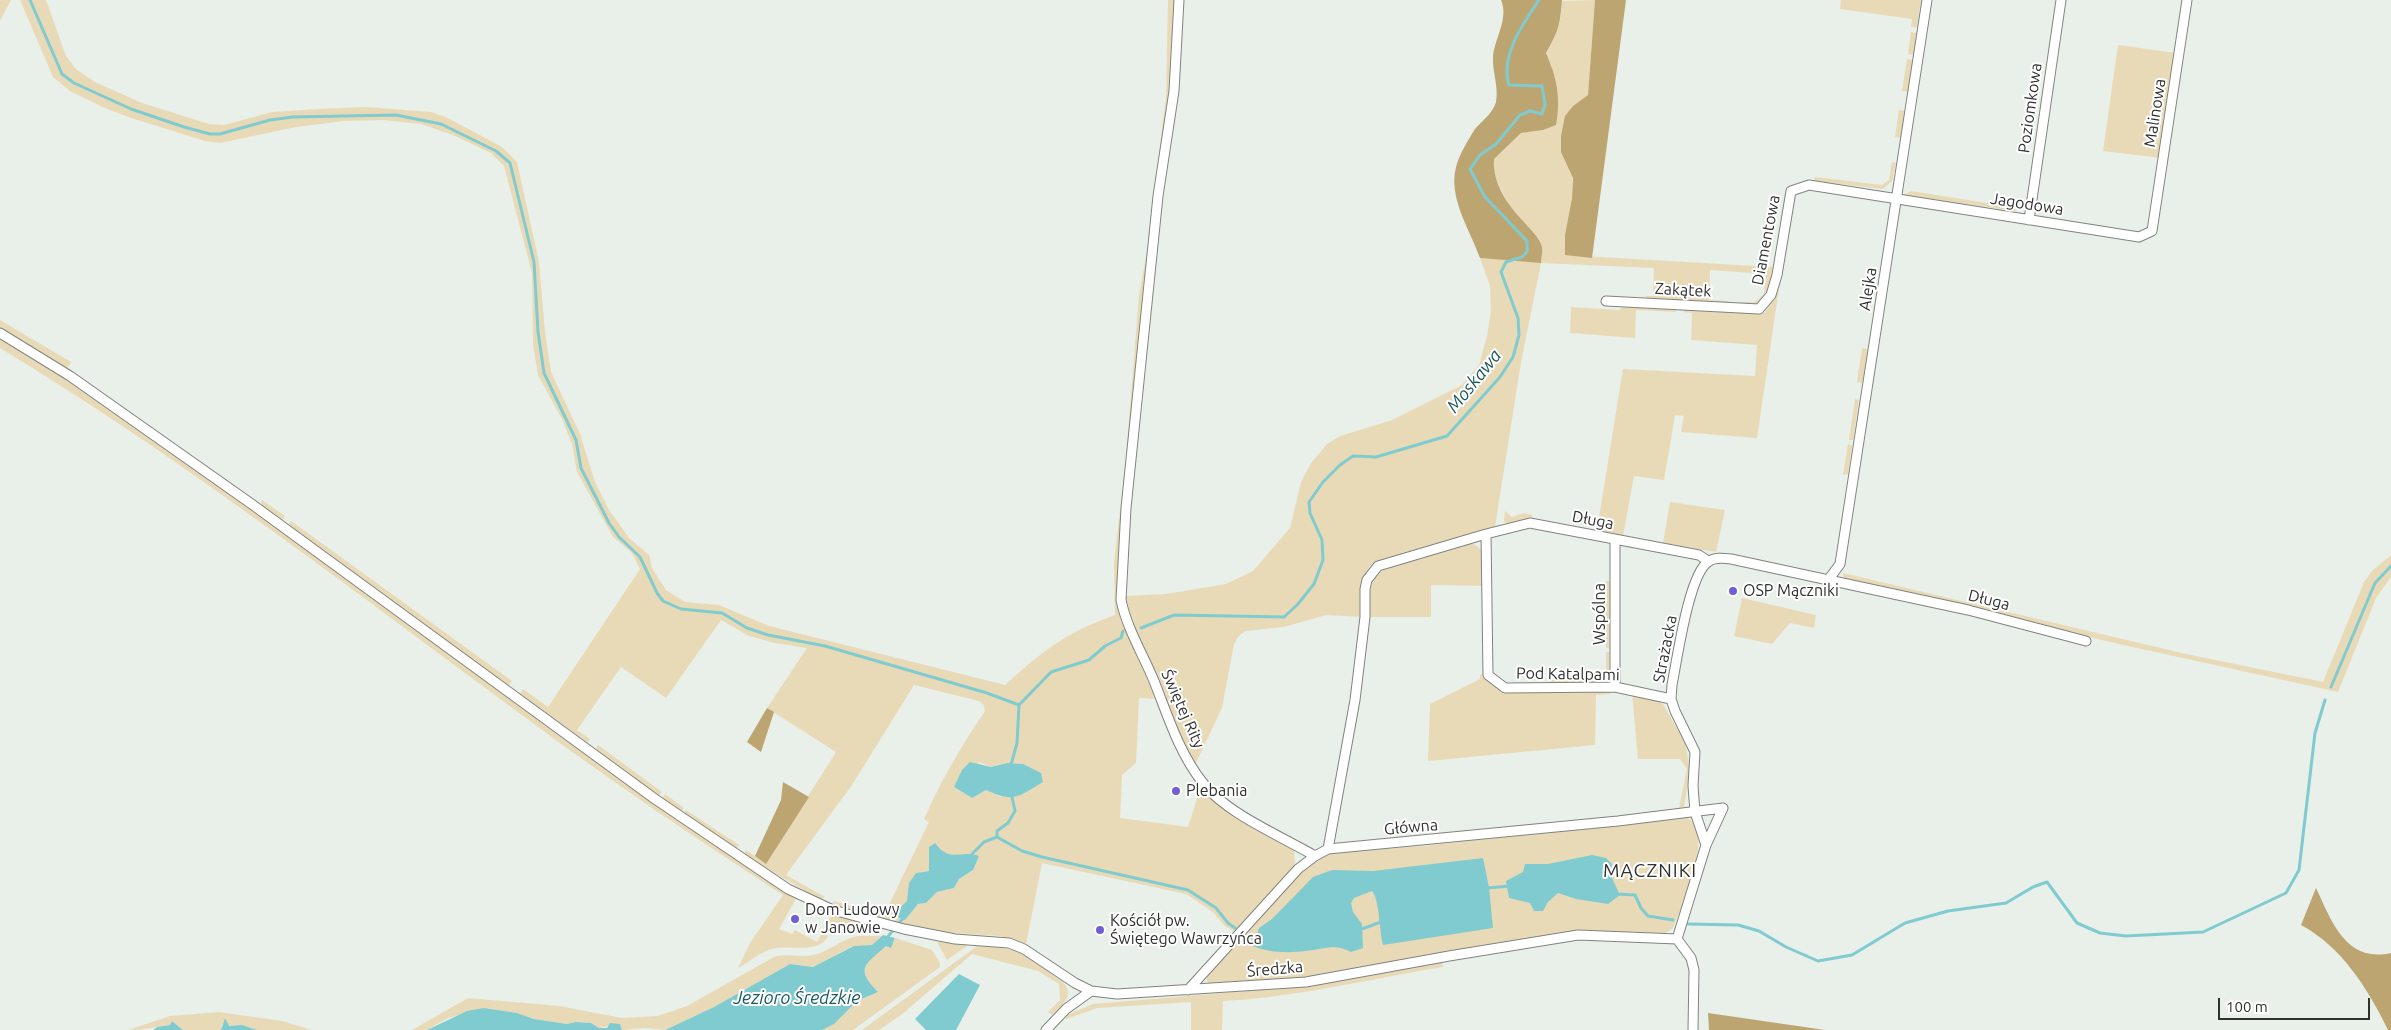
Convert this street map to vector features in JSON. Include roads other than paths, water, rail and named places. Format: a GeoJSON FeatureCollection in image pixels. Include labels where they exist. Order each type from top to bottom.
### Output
{"type":"FeatureCollection","features":[{"type":"Feature","properties":{"kind":"street","name":"Świętej Rity"},"geometry":{"type":"LineString","coordinates":[[1180,0],[1174,91],[1158,196],[1126,508],[1121,585],[1124,614],[1171,727],[1204,784],[1218,798],[1238,813],[1314,856]]}},
{"type":"Feature","properties":{"kind":"street","name":"Alejka"},"geometry":{"type":"LineString","coordinates":[[1829,579],[1840,564],[1927,0]]}},
{"type":"Feature","properties":{"kind":"street","name":"Poziomkowa"},"geometry":{"type":"LineString","coordinates":[[2029,220],[2061,0]]}},
{"type":"Feature","properties":{"kind":"street","name":"Malinowa"},"geometry":{"type":"LineString","coordinates":[[2152,231],[2187,0]]}},
{"type":"Feature","properties":{"kind":"street","name":"Diamentowa"},"geometry":{"type":"LineString","coordinates":[[1759,309],[1771,295],[1775,281],[1791,191],[1810,185],[1896,197]]}},
{"type":"Feature","properties":{"kind":"street","name":"Jagodowa"},"geometry":{"type":"LineString","coordinates":[[1896,197],[2139,237],[2152,231]]}},
{"type":"Feature","properties":{"kind":"street","name":"Zakątek"},"geometry":{"type":"LineString","coordinates":[[1606,301],[1759,309]]}},
{"type":"Feature","properties":{"kind":"street","name":"Średzka"},"geometry":{"type":"LineString","coordinates":[[0,333],[70,376],[253,505],[655,799],[743,860],[788,889],[833,910],[904,929],[947,938],[1009,943],[1024,949],[1075,983],[1091,991],[1117,994],[1306,982],[1458,954],[1578,935],[1677,939]]}},
{"type":"Feature","properties":{"kind":"street","name":"Długa"},"geometry":{"type":"LineString","coordinates":[[1328,849],[1355,700],[1365,617],[1367,580],[1378,566],[1486,534],[1530,523],[1699,555],[1708,561],[1719,558],[1730,559],[1829,579],[1968,610],[2086,641]]}},
{"type":"Feature","properties":{"kind":"street","name":"Pod Katalpami"},"geometry":{"type":"LineString","coordinates":[[1486,534],[1488,675],[1505,688],[1616,687],[1671,699]]}},
{"type":"Feature","properties":{"kind":"street","name":"Wspólna"},"geometry":{"type":"LineString","coordinates":[[1615,540],[1616,687]]}},
{"type":"Feature","properties":{"kind":"street","name":"Strażacka"},"geometry":{"type":"LineString","coordinates":[[1706,845],[1695,812],[1693,786],[1695,752],[1671,699],[1672,684],[1694,580],[1708,561]]}},
{"type":"Feature","properties":{"kind":"street","name":"Główna"},"geometry":{"type":"LineString","coordinates":[[1188,990],[1298,869],[1314,856],[1328,849],[1392,844],[1723,808],[1706,845]]}},
{"type":"Feature","properties":{"kind":"street"},"geometry":{"type":"LineString","coordinates":[[1693,1030],[1694,970],[1690,958],[1677,939],[1706,845]]}},
{"type":"Feature","properties":{"kind":"street"},"geometry":{"type":"LineString","coordinates":[[1046,1030],[1066,1009],[1091,991]]}},
{"type":"Feature","properties":{"kind":"water"},"geometry":{"type":"Polygon","coordinates":[[[970,762],[991,767],[1007,763],[1023,764],[1041,773],[1043,782],[1021,795],[1003,796],[986,790],[972,798],[954,787],[962,770],[970,762]]]}},
{"type":"Feature","properties":{"kind":"water"},"geometry":{"type":"Polygon","coordinates":[[[935,843],[946,853],[979,856],[973,870],[959,879],[954,888],[937,892],[926,903],[918,904],[905,920],[892,915],[907,901],[909,883],[916,873],[929,871],[929,847],[935,843]]]}},
{"type":"Feature","properties":{"kind":"water"},"geometry":{"type":"Polygon","coordinates":[[[1592,855],[1606,858],[1612,864],[1610,874],[1620,895],[1608,904],[1576,899],[1558,893],[1548,902],[1543,911],[1534,911],[1530,903],[1509,898],[1506,881],[1523,872],[1525,864],[1548,864],[1592,855]]]}},
{"type":"Feature","properties":{"kind":"water"},"geometry":{"type":"Polygon","coordinates":[[[1483,858],[1489,887],[1493,928],[1383,945],[1377,902],[1372,891],[1354,898],[1351,903],[1353,912],[1362,924],[1363,948],[1351,952],[1334,947],[1286,952],[1266,950],[1253,946],[1259,928],[1272,919],[1313,877],[1332,870],[1373,871],[1483,858]]]}},
{"type":"Feature","properties":{"kind":"water","name":"Jezioro Średzkie"},"geometry":{"type":"Polygon","coordinates":[[[883,935],[895,938],[891,948],[886,946],[873,957],[868,962],[865,972],[866,977],[878,992],[857,1001],[834,1024],[822,1030],[665,1030],[714,1007],[790,964],[813,967],[854,946],[872,945],[883,935]]]}},
{"type":"Feature","properties":{"kind":"water"},"geometry":{"type":"Polygon","coordinates":[[[959,974],[980,985],[956,1030],[926,1030],[915,1019],[959,974]]]}},
{"type":"Feature","properties":{"kind":"water"},"geometry":{"type":"Polygon","coordinates":[[[484,1008],[567,1024],[576,1022],[591,1023],[599,1028],[607,1028],[610,1023],[620,1024],[622,1030],[427,1030],[467,1011],[484,1008]]]}},
{"type":"Feature","properties":{"kind":"water"},"geometry":{"type":"Polygon","coordinates":[[[225,1018],[229,1026],[242,1025],[257,1030],[221,1030],[225,1018]]]}},
{"type":"Feature","properties":{"kind":"water"},"geometry":{"type":"Polygon","coordinates":[[[172,1021],[183,1030],[153,1030],[157,1027],[170,1025],[172,1021]]]}},
{"type":"Feature","properties":{"kind":"waterway"},"geometry":{"type":"LineString","coordinates":[[30,0],[62,74],[74,83],[131,109],[184,127],[210,134],[220,134],[270,120],[293,117],[396,115],[441,124],[496,151],[510,163],[534,262],[538,332],[544,373],[576,440],[581,468],[609,523],[619,537],[640,557],[657,593],[663,601],[681,609],[722,613],[747,628],[768,635],[825,646],[987,693],[1019,705]]}},
{"type":"Feature","properties":{"kind":"waterway","name":"Moskawa"},"geometry":{"type":"LineString","coordinates":[[1141,628],[1174,615],[1284,617],[1298,604],[1314,584],[1323,560],[1322,540],[1310,513],[1309,502],[1323,482],[1340,465],[1353,456],[1376,457],[1447,436],[1500,377],[1513,357],[1519,335],[1518,318],[1501,272],[1506,262],[1522,257],[1527,252],[1527,241],[1485,197],[1470,169],[1480,155],[1496,144],[1520,115],[1530,111],[1542,114],[1545,104],[1542,86],[1509,85],[1507,74],[1510,51],[1526,19],[1539,0]]}},
{"type":"Feature","properties":{"kind":"waterway"},"geometry":{"type":"LineString","coordinates":[[2331,687],[2375,583],[2391,566]]}},
{"type":"Feature","properties":{"kind":"waterway","name":"Moskawa"},"geometry":{"type":"LineString","coordinates":[[1011,765],[1017,743],[1019,705],[1051,672],[1089,660],[1105,646],[1121,638],[1123,631]]}},
{"type":"Feature","properties":{"kind":"waterway"},"geometry":{"type":"LineString","coordinates":[[1688,924],[1738,925],[1759,931],[1786,947],[1818,961],[1852,955],[1905,923],[1948,911],[2006,903],[2033,887],[2047,882],[2077,923],[2100,933],[2126,936],[2203,932],[2286,893],[2299,870],[2315,733],[2325,700]]}},
{"type":"Feature","properties":{"kind":"waterway","name":"Moskawa"},"geometry":{"type":"LineString","coordinates":[[970,856],[984,842],[997,837],[997,831],[1008,823],[1015,811],[1012,797]]}},
{"type":"Feature","properties":{"kind":"waterway"},"geometry":{"type":"LineString","coordinates":[[997,837],[1022,851],[1042,857],[1188,890],[1216,908],[1228,923],[1235,928]]}},
{"type":"Feature","properties":{"kind":"waterway"},"geometry":{"type":"LineString","coordinates":[[1487,888],[1511,886]]}},
{"type":"Feature","properties":{"kind":"waterway"},"geometry":{"type":"LineString","coordinates":[[1616,894],[1635,895],[1641,908],[1648,916],[1673,920]]}},
{"type":"Feature","properties":{"kind":"waterway","name":"Moskawa"},"geometry":{"type":"LineString","coordinates":[[886,939],[904,917]]}},
{"type":"Feature","properties":{"kind":"waterway"},"geometry":{"type":"LineString","coordinates":[[1359,930],[1381,922]]}},
{"type":"Feature","properties":{"kind":"waterway"},"geometry":{"type":"LineString","coordinates":[[1248,936],[1256,940]]}},
{"type":"Feature","properties":{"kind":"place","name":"OSP Mączniki"},"geometry":{"type":"Point","coordinates":[1733,591]}},
{"type":"Feature","properties":{"kind":"place","name":"Plebania"},"geometry":{"type":"Point","coordinates":[1176,791]}},
{"type":"Feature","properties":{"kind":"place","name":"Dom Ludowy w Janowie"},"geometry":{"type":"Point","coordinates":[795,919]}},
{"type":"Feature","properties":{"kind":"place","name":"Kościół pw. Świętego Wawrzyńca"},"geometry":{"type":"Point","coordinates":[1100,930]}},
{"type":"Feature","properties":{"kind":"district","name":"MĄCZNIKI"},"geometry":{"type":"Point","coordinates":[1650,871]}}]}
